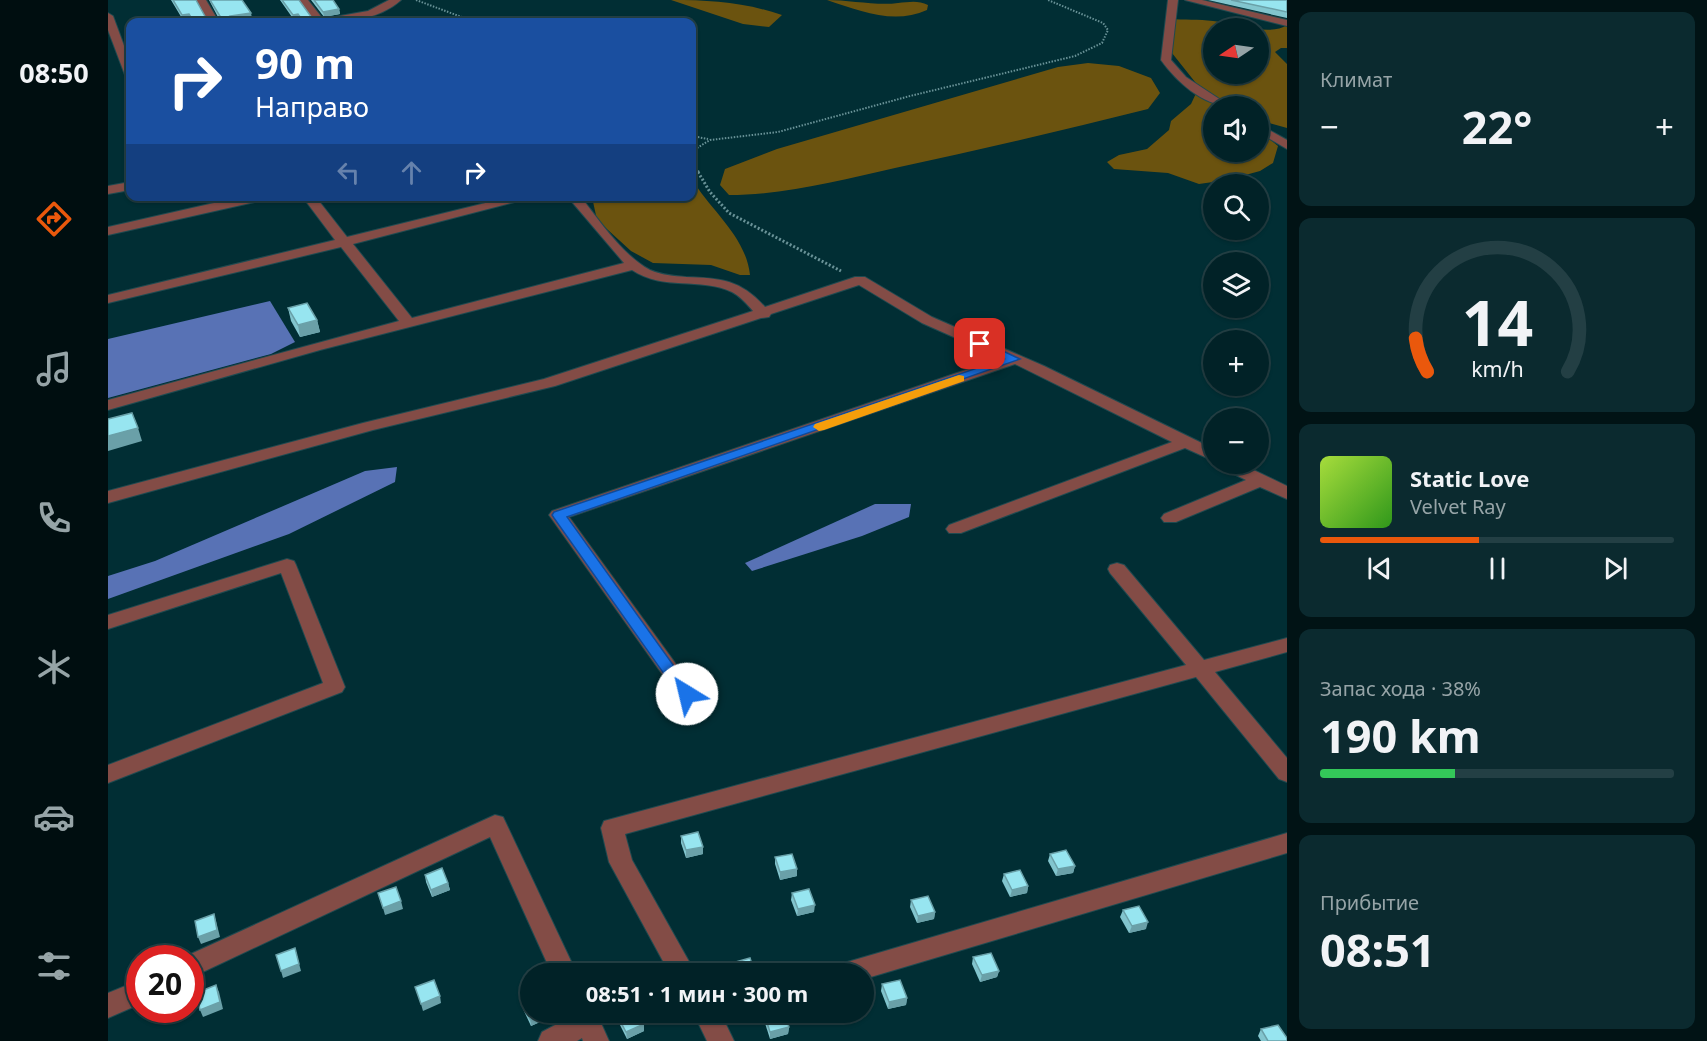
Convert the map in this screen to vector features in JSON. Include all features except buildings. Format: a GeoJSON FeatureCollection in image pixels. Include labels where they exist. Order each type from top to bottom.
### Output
{"type":"FeatureCollection","features":[{"type":"Feature","properties":{"kind":"street"},"geometry":{"type":"LineString","coordinates":[[201,0],[212,18]]}},
{"type":"Feature","properties":{"kind":"street"},"geometry":{"type":"LineString","coordinates":[[303,0],[319,18]]}},
{"type":"Feature","properties":{"kind":"street"},"geometry":{"type":"LineString","coordinates":[[371,0],[374,12],[381,18]]}},
{"type":"Feature","properties":{"kind":"street"},"geometry":{"type":"LineString","coordinates":[[343,18],[374,12],[396,0]]}},
{"type":"Feature","properties":{"kind":"street"},"geometry":{"type":"LineString","coordinates":[[1173,0],[1166,60],[1182,79],[1209,96]]}},
{"type":"Feature","properties":{"kind":"street"},"geometry":{"type":"LineString","coordinates":[[1190,0],[1287,23]]}},
{"type":"Feature","properties":{"kind":"street"},"geometry":{"type":"LineString","coordinates":[[108,16],[126,54]]}},
{"type":"Feature","properties":{"kind":"street"},"geometry":{"type":"LineString","coordinates":[[108,59],[126,56]]}},
{"type":"Feature","properties":{"kind":"street"},"geometry":{"type":"LineString","coordinates":[[1269,134],[1287,145]]}},
{"type":"Feature","properties":{"kind":"street"},"geometry":{"type":"LineString","coordinates":[[108,190],[126,187]]}},
{"type":"Feature","properties":{"kind":"street"},"geometry":{"type":"LineString","coordinates":[[108,231],[242,201]]}},
{"type":"Feature","properties":{"kind":"street"},"geometry":{"type":"LineString","coordinates":[[312,201],[408,323]]}},
{"type":"Feature","properties":{"kind":"street"},"geometry":{"type":"LineString","coordinates":[[108,299],[512,201]]}},
{"type":"Feature","properties":{"kind":"street"},"geometry":{"type":"LineString","coordinates":[[577,201],[634,265],[647,274],[676,281],[708,280],[738,290],[764,314]]}},
{"type":"Feature","properties":{"kind":"street"},"geometry":{"type":"LineString","coordinates":[[108,405],[408,323],[634,265]]}},
{"type":"Feature","properties":{"kind":"street"},"geometry":{"type":"LineString","coordinates":[[108,497],[369,426],[549,384],[860,280],[927,320],[1015,359],[1203,450]]}},
{"type":"Feature","properties":{"kind":"street"},"geometry":{"type":"LineString","coordinates":[[687,694],[558,515],[1015,359]]}},
{"type":"Feature","properties":{"kind":"street"},"geometry":{"type":"LineString","coordinates":[[955,530],[1186,442]]}},
{"type":"Feature","properties":{"kind":"street"},"geometry":{"type":"LineString","coordinates":[[1249,474],[1287,493]]}},
{"type":"Feature","properties":{"kind":"street"},"geometry":{"type":"LineString","coordinates":[[1170,518],[1261,480]]}},
{"type":"Feature","properties":{"kind":"street"},"geometry":{"type":"LineString","coordinates":[[108,622],[287,565],[335,687],[108,774]]}},
{"type":"Feature","properties":{"kind":"street"},"geometry":{"type":"LineString","coordinates":[[1117,569],[1287,773]]}},
{"type":"Feature","properties":{"kind":"street"},"geometry":{"type":"LineString","coordinates":[[678,963],[621,862],[612,828],[1287,645]]}},
{"type":"Feature","properties":{"kind":"street"},"geometry":{"type":"LineString","coordinates":[[204,960],[495,824],[560,963]]}},
{"type":"Feature","properties":{"kind":"street"},"geometry":{"type":"LineString","coordinates":[[874,965],[1287,843]]}},
{"type":"Feature","properties":{"kind":"street"},"geometry":{"type":"LineString","coordinates":[[108,1006],[126,998]]}},
{"type":"Feature","properties":{"kind":"street"},"geometry":{"type":"LineString","coordinates":[[713,1023],[721,1041]]}},
{"type":"Feature","properties":{"kind":"street"},"geometry":{"type":"LineString","coordinates":[[551,1041],[589,1025]]}},
{"type":"Feature","properties":{"kind":"path"},"geometry":{"type":"LineString","coordinates":[[416,0],[463,18]]}},
{"type":"Feature","properties":{"kind":"path"},"geometry":{"type":"LineString","coordinates":[[696,137],[710,140],[778,132],[910,96],[1075,56],[1102,43],[1108,30],[1103,23],[1048,0]]}},
{"type":"Feature","properties":{"kind":"path"},"geometry":{"type":"LineString","coordinates":[[696,149],[710,140]]}},
{"type":"Feature","properties":{"kind":"path"},"geometry":{"type":"LineString","coordinates":[[696,169],[710,192],[729,213],[860,280]]}},
{"type":"Feature","properties":{"kind":"shaded area"},"geometry":{"type":"Polygon","coordinates":[[[671,0],[727,3],[754,7],[782,15],[769,27],[743,24],[671,0]]]}},
{"type":"Feature","properties":{"kind":"shaded area"},"geometry":{"type":"Polygon","coordinates":[[[827,0],[882,4],[917,2],[928,5],[927,10],[915,14],[890,16],[864,12],[827,0]]]}},
{"type":"Feature","properties":{"kind":"shaded area"},"geometry":{"type":"Polygon","coordinates":[[[1170,19],[1203,20],[1203,84],[1269,84],[1269,30],[1287,25],[1287,48],[1281,48],[1275,52],[1287,64],[1287,128],[1269,123],[1269,96],[1203,96],[1203,162],[1269,162],[1269,139],[1278,146],[1273,163],[1260,171],[1249,174],[1203,174],[1203,183],[1199,184],[1168,173],[1114,169],[1107,162],[1119,155],[1147,149],[1169,130],[1171,121],[1191,104],[1199,87],[1168,48],[1170,19]]]}},
{"type":"Feature","properties":{"kind":"shaded area"},"geometry":{"type":"Polygon","coordinates":[[[1088,63],[1119,66],[1151,78],[1160,93],[1148,109],[834,182],[792,190],[729,195],[720,185],[725,169],[777,149],[1058,67],[1088,63]]]}},
{"type":"Feature","properties":{"kind":"shaded area"},"geometry":{"type":"Polygon","coordinates":[[[696,185],[735,236],[747,261],[750,275],[740,275],[711,265],[653,263],[631,251],[597,220],[593,201],[696,201],[696,185]]]}},
{"type":"Feature","properties":{"kind":"water"},"geometry":{"type":"Polygon","coordinates":[[[270,301],[295,342],[271,354],[108,398],[108,339],[270,301]]]}},
{"type":"Feature","properties":{"kind":"water"},"geometry":{"type":"Polygon","coordinates":[[[397,467],[395,482],[289,534],[108,599],[108,576],[155,561],[365,471],[397,467]]]}},
{"type":"Feature","properties":{"kind":"water"},"geometry":{"type":"Polygon","coordinates":[[[875,504],[911,504],[909,517],[862,536],[752,571],[745,563],[875,504]]]}},
{"type":"Feature","properties":{"kind":"slow traffic"},"geometry":{"type":"LineString","coordinates":[[819,427],[959,378]]}},
{"type":"Feature","properties":{"kind":"route"},"geometry":{"type":"LineString","coordinates":[[687,694],[558,515],[1015,359],[980,344]]}}]}
